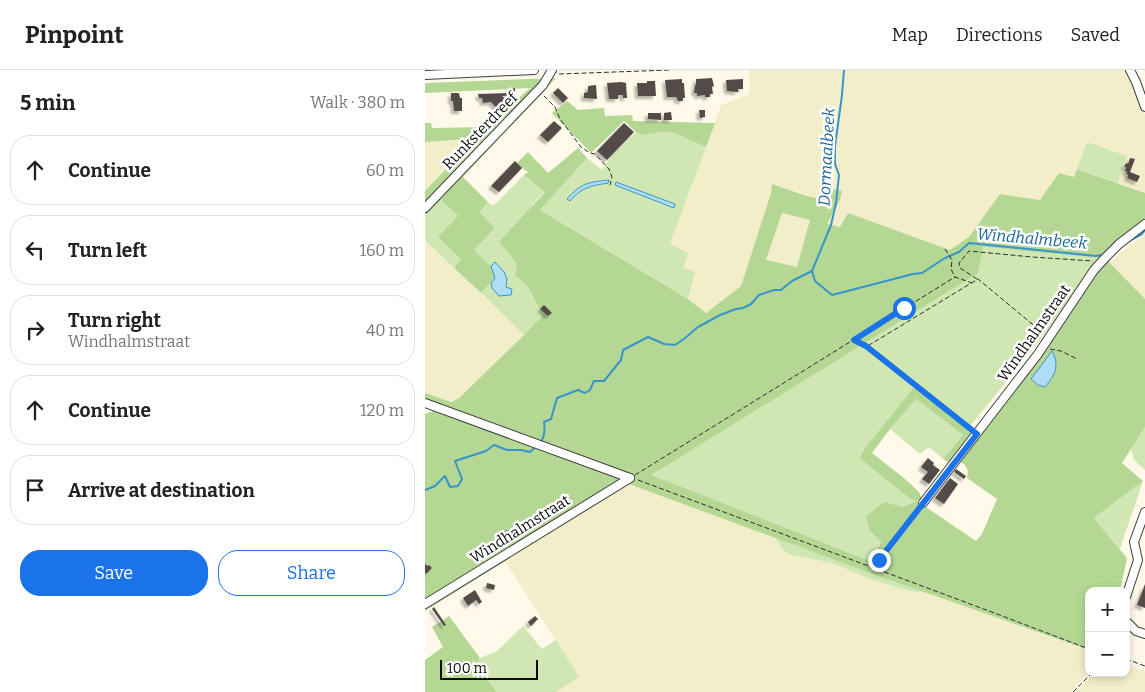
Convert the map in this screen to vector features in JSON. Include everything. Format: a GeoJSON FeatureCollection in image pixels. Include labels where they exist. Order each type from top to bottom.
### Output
{"type":"FeatureCollection","features":[{"type":"Feature","properties":{"kind":"street"},"geometry":{"type":"LineString","coordinates":[[425,75],[534,70]]}},
{"type":"Feature","properties":{"kind":"street","name":"Runksterdreef"},"geometry":{"type":"LineString","coordinates":[[425,208],[543,85],[552,70]]}},
{"type":"Feature","properties":{"kind":"street"},"geometry":{"type":"LineString","coordinates":[[1130,70],[1145,107]]}},
{"type":"Feature","properties":{"kind":"street","name":"Windhalmstraat"},"geometry":{"type":"LineString","coordinates":[[923,503],[1047,340],[1102,261],[1119,244],[1145,224]]}},
{"type":"Feature","properties":{"kind":"street"},"geometry":{"type":"LineString","coordinates":[[425,403],[630,478]]}},
{"type":"Feature","properties":{"kind":"street","name":"Windhalmstraat"},"geometry":{"type":"LineString","coordinates":[[425,604],[630,478]]}},
{"type":"Feature","properties":{"kind":"street"},"geometry":{"type":"LineString","coordinates":[[1129,587],[1138,560],[1134,542],[1145,512]]}},
{"type":"Feature","properties":{"kind":"street"},"geometry":{"type":"LineString","coordinates":[[1130,625],[1136,631],[1145,634]]}},
{"type":"Feature","properties":{"kind":"path"},"geometry":{"type":"LineString","coordinates":[[538,90],[555,106],[560,119],[581,147],[595,154],[609,169],[612,177],[610,185]]}},
{"type":"Feature","properties":{"kind":"path"},"geometry":{"type":"LineString","coordinates":[[945,249],[952,260],[951,269],[955,276],[972,283]]}},
{"type":"Feature","properties":{"kind":"path"},"geometry":{"type":"LineString","coordinates":[[1077,359],[1061,351],[1051,349],[1047,340],[978,279],[959,268],[959,262],[969,250],[1032,257],[1102,261]]}},
{"type":"Feature","properties":{"kind":"path"},"geometry":{"type":"LineString","coordinates":[[630,478],[955,276]]}},
{"type":"Feature","properties":{"kind":"path"},"geometry":{"type":"LineString","coordinates":[[866,346],[978,279]]}},
{"type":"Feature","properties":{"kind":"path"},"geometry":{"type":"LineString","coordinates":[[854,340],[866,346],[977,434]]}},
{"type":"Feature","properties":{"kind":"path"},"geometry":{"type":"LineString","coordinates":[[630,478],[1085,648]]}},
{"type":"Feature","properties":{"kind":"path"},"geometry":{"type":"LineString","coordinates":[[873,568],[923,503]]}},
{"type":"Feature","properties":{"kind":"path"},"geometry":{"type":"LineString","coordinates":[[1130,660],[1145,666]]}},
{"type":"Feature","properties":{"kind":"path"},"geometry":{"type":"LineString","coordinates":[[1073,692],[1087,677]]}},
{"type":"Feature","properties":{"kind":"shaded area"},"geometry":{"type":"Polygon","coordinates":[[[1126,70],[1134,85],[1145,115],[1145,193],[1118,183],[1127,156],[1087,142],[1074,177],[1059,173],[1040,200],[1000,194],[969,237],[950,250],[848,213],[840,227],[826,224],[840,200],[834,189],[825,199],[772,184],[771,193],[741,286],[706,313],[688,299],[695,273],[683,268],[670,244],[721,105],[750,94],[749,71],[1126,70]]]}},
{"type":"Feature","properties":{"kind":"shaded area"},"geometry":{"type":"Polygon","coordinates":[[[470,139],[472,142],[425,191],[425,142],[470,139]]]}},
{"type":"Feature","properties":{"kind":"shaded area"},"geometry":{"type":"Polygon","coordinates":[[[782,213],[811,220],[797,267],[766,261],[782,213]]]}},
{"type":"Feature","properties":{"kind":"shaded area"},"geometry":{"type":"Polygon","coordinates":[[[1145,234],[1145,299],[1109,262],[1145,234]]]}},
{"type":"Feature","properties":{"kind":"shaded area"},"geometry":{"type":"Polygon","coordinates":[[[425,240],[524,335],[459,398],[451,402],[425,393],[425,240]]]}},
{"type":"Feature","properties":{"kind":"shaded area"},"geometry":{"type":"Polygon","coordinates":[[[629,483],[776,538],[783,550],[791,555],[832,563],[870,579],[909,591],[928,593],[1085,649],[1085,676],[1071,692],[556,692],[579,677],[505,561],[629,483]]]}},
{"type":"Feature","properties":{"kind":"shaded area"},"geometry":{"type":"Polygon","coordinates":[[[1130,665],[1145,671],[1145,692],[1077,692],[1090,677],[1130,677],[1130,665]]]}},
{"type":"Feature","properties":{"kind":"green space"},"geometry":{"type":"Polygon","coordinates":[[[556,78],[463,177],[488,202],[479,212],[495,228],[474,250],[499,274],[481,293],[454,268],[461,259],[438,237],[458,216],[441,200],[425,216],[425,191],[472,142],[469,139],[425,142],[425,123],[431,123],[432,128],[485,127],[530,88],[425,93],[425,83],[556,78]]]}},
{"type":"Feature","properties":{"kind":"green space"},"geometry":{"type":"Polygon","coordinates":[[[567,101],[578,110],[604,108],[605,116],[632,115],[633,121],[715,123],[706,147],[671,132],[643,135],[636,132],[624,121],[591,153],[552,113],[567,101]]]}},
{"type":"Feature","properties":{"kind":"green space"},"geometry":{"type":"Polygon","coordinates":[[[636,132],[643,135],[671,132],[706,147],[670,244],[688,253],[683,268],[695,272],[688,299],[540,210],[587,158],[602,170],[613,154],[636,132]]]}},
{"type":"Feature","properties":{"kind":"green space"},"geometry":{"type":"Polygon","coordinates":[[[1087,142],[1127,156],[1118,183],[1077,169],[1087,142]]]}},
{"type":"Feature","properties":{"kind":"green space"},"geometry":{"type":"Polygon","coordinates":[[[578,148],[587,158],[540,210],[688,299],[706,313],[741,286],[771,193],[772,184],[822,199],[829,196],[834,189],[842,191],[840,200],[827,224],[840,227],[848,213],[950,250],[969,237],[1000,194],[1040,200],[1059,173],[1074,177],[1077,169],[1145,193],[1145,220],[1098,258],[983,247],[978,273],[651,475],[872,562],[881,542],[870,531],[866,516],[885,502],[902,507],[916,501],[909,498],[859,458],[914,387],[975,435],[951,464],[943,459],[963,435],[916,399],[872,453],[919,492],[922,499],[917,501],[976,541],[982,534],[997,499],[967,478],[968,470],[961,462],[957,467],[955,465],[1106,259],[1145,299],[1145,427],[1122,463],[1143,481],[1094,518],[1127,558],[1121,587],[1085,587],[1085,649],[873,574],[629,484],[425,611],[425,414],[433,411],[425,408],[425,393],[451,402],[459,398],[543,315],[528,287],[515,275],[517,263],[499,242],[545,192],[524,175],[528,172],[516,164],[528,152],[548,173],[578,148]],[[782,213],[766,260],[797,267],[810,220],[782,213]]]}},
{"type":"Feature","properties":{"kind":"green space"},"geometry":{"type":"Polygon","coordinates":[[[524,175],[545,191],[532,205],[515,275],[528,287],[543,315],[524,335],[481,293],[499,274],[474,250],[495,228],[478,212],[488,202],[493,206],[524,175]]]}},
{"type":"Feature","properties":{"kind":"green space"},"geometry":{"type":"Polygon","coordinates":[[[441,200],[458,216],[462,259],[454,268],[425,240],[425,216],[441,200]]]}},
{"type":"Feature","properties":{"kind":"green space"},"geometry":{"type":"Polygon","coordinates":[[[982,247],[1098,258],[1040,340],[968,429],[914,387],[865,448],[859,458],[909,498],[916,501],[902,507],[870,531],[881,542],[872,563],[650,475],[977,273],[982,247]]]}},
{"type":"Feature","properties":{"kind":"green space"},"geometry":{"type":"Polygon","coordinates":[[[916,399],[963,435],[943,459],[929,447],[920,454],[890,429],[916,399]]]}},
{"type":"Feature","properties":{"kind":"green space"},"geometry":{"type":"Polygon","coordinates":[[[1145,427],[1145,470],[1134,460],[1131,449],[1145,427]]]}},
{"type":"Feature","properties":{"kind":"green space"},"geometry":{"type":"Polygon","coordinates":[[[1143,481],[1120,549],[1094,518],[1143,481]]]}},
{"type":"Feature","properties":{"kind":"green space"},"geometry":{"type":"Polygon","coordinates":[[[776,538],[928,593],[909,591],[870,579],[832,563],[791,555],[783,550],[776,538]]]}},
{"type":"Feature","properties":{"kind":"green space"},"geometry":{"type":"Polygon","coordinates":[[[449,616],[480,658],[475,664],[497,692],[425,692],[425,660],[443,647],[432,627],[449,616]]]}},
{"type":"Feature","properties":{"kind":"green space"},"geometry":{"type":"Polygon","coordinates":[[[523,626],[542,649],[556,640],[579,677],[556,692],[497,692],[474,664],[480,658],[497,651],[523,626]]]}},
{"type":"Feature","properties":{"kind":"water"},"geometry":{"type":"Polygon","coordinates":[[[609,180],[608,183],[583,190],[570,201],[567,199],[581,186],[609,180]]]}},
{"type":"Feature","properties":{"kind":"water"},"geometry":{"type":"Polygon","coordinates":[[[616,182],[675,204],[674,208],[615,185],[616,182]]]}},
{"type":"Feature","properties":{"kind":"water"},"geometry":{"type":"Polygon","coordinates":[[[495,262],[505,273],[507,278],[506,287],[512,289],[511,295],[499,296],[492,288],[491,283],[495,278],[491,266],[495,262]]]}},
{"type":"Feature","properties":{"kind":"water"},"geometry":{"type":"Polygon","coordinates":[[[1052,351],[1056,361],[1054,374],[1045,387],[1038,385],[1031,379],[1052,351]]]}},
{"type":"Feature","properties":{"kind":"building"},"geometry":{"type":"Polygon","coordinates":[[[712,78],[714,86],[712,87],[713,94],[710,94],[710,97],[705,97],[705,95],[697,96],[697,93],[694,93],[696,79],[712,78]]]}},
{"type":"Feature","properties":{"kind":"building"},"geometry":{"type":"Polygon","coordinates":[[[682,79],[685,98],[683,98],[683,101],[678,101],[676,97],[667,97],[665,80],[682,79]]]}},
{"type":"Feature","properties":{"kind":"building"},"geometry":{"type":"Polygon","coordinates":[[[743,79],[743,89],[738,89],[738,92],[727,91],[726,80],[743,79]]]}},
{"type":"Feature","properties":{"kind":"building"},"geometry":{"type":"Polygon","coordinates":[[[647,81],[655,81],[656,96],[638,96],[637,83],[647,83],[647,81]]]}},
{"type":"Feature","properties":{"kind":"building"},"geometry":{"type":"Polygon","coordinates":[[[607,83],[626,83],[627,98],[623,98],[623,95],[618,95],[618,99],[609,99],[607,83]]]}},
{"type":"Feature","properties":{"kind":"building"},"geometry":{"type":"Polygon","coordinates":[[[596,85],[597,99],[584,98],[584,93],[588,92],[588,86],[596,85]]]}},
{"type":"Feature","properties":{"kind":"building"},"geometry":{"type":"Polygon","coordinates":[[[515,88],[515,95],[502,96],[510,103],[501,113],[491,102],[483,103],[482,98],[479,98],[478,94],[509,93],[509,89],[515,88]]]}},
{"type":"Feature","properties":{"kind":"building"},"geometry":{"type":"Polygon","coordinates":[[[558,88],[568,98],[563,103],[553,93],[558,88]]]}},
{"type":"Feature","properties":{"kind":"building"},"geometry":{"type":"Polygon","coordinates":[[[451,93],[459,93],[460,98],[462,98],[462,111],[454,111],[451,93]]]}},
{"type":"Feature","properties":{"kind":"building"},"geometry":{"type":"Polygon","coordinates":[[[699,110],[705,110],[705,117],[700,118],[699,110]]]}},
{"type":"Feature","properties":{"kind":"building"},"geometry":{"type":"Polygon","coordinates":[[[671,112],[672,120],[664,120],[664,113],[671,112]]]}},
{"type":"Feature","properties":{"kind":"building"},"geometry":{"type":"Polygon","coordinates":[[[648,113],[661,113],[661,120],[648,119],[648,113]]]}},
{"type":"Feature","properties":{"kind":"building"},"geometry":{"type":"Polygon","coordinates":[[[554,121],[562,128],[548,142],[540,135],[554,121]]]}},
{"type":"Feature","properties":{"kind":"building"},"geometry":{"type":"Polygon","coordinates":[[[624,123],[634,132],[607,160],[597,151],[624,123]]]}},
{"type":"Feature","properties":{"kind":"building"},"geometry":{"type":"Polygon","coordinates":[[[1130,158],[1135,159],[1130,172],[1140,176],[1137,182],[1127,178],[1126,167],[1124,167],[1126,163],[1128,164],[1130,158]]]}},
{"type":"Feature","properties":{"kind":"building"},"geometry":{"type":"Polygon","coordinates":[[[515,161],[522,168],[499,192],[491,186],[515,161]]]}},
{"type":"Feature","properties":{"kind":"building"},"geometry":{"type":"Polygon","coordinates":[[[544,305],[552,313],[548,316],[540,309],[544,305]]]}},
{"type":"Feature","properties":{"kind":"building"},"geometry":{"type":"Polygon","coordinates":[[[928,458],[940,470],[929,484],[922,479],[928,472],[921,467],[928,458]]]}},
{"type":"Feature","properties":{"kind":"building"},"geometry":{"type":"Polygon","coordinates":[[[956,469],[966,476],[964,479],[954,472],[956,469]]]}},
{"type":"Feature","properties":{"kind":"building"},"geometry":{"type":"Polygon","coordinates":[[[950,478],[958,484],[944,504],[935,498],[950,478]]]}},
{"type":"Feature","properties":{"kind":"building"},"geometry":{"type":"Polygon","coordinates":[[[507,530],[511,537],[507,540],[502,533],[507,530]]]}},
{"type":"Feature","properties":{"kind":"building"},"geometry":{"type":"Polygon","coordinates":[[[425,563],[432,568],[426,574],[425,572],[425,563]]]}},
{"type":"Feature","properties":{"kind":"building"},"geometry":{"type":"Polygon","coordinates":[[[487,583],[495,585],[494,590],[486,588],[487,583]]]}},
{"type":"Feature","properties":{"kind":"building"},"geometry":{"type":"Polygon","coordinates":[[[1145,584],[1145,608],[1137,605],[1145,584]]]}},
{"type":"Feature","properties":{"kind":"building"},"geometry":{"type":"Polygon","coordinates":[[[475,590],[482,602],[479,604],[476,600],[468,606],[463,598],[475,590]]]}},
{"type":"Feature","properties":{"kind":"building"},"geometry":{"type":"Polygon","coordinates":[[[434,607],[446,625],[444,626],[432,609],[434,607]]]}},
{"type":"Feature","properties":{"kind":"building"},"geometry":{"type":"Polygon","coordinates":[[[535,616],[538,619],[531,626],[528,622],[535,616]]]}},
{"type":"Feature","properties":{"kind":"waterway","name":"Dormaalbeek"},"geometry":{"type":"LineString","coordinates":[[812,271],[831,225],[836,203],[839,175],[835,164],[835,146],[844,70]]}},
{"type":"Feature","properties":{"kind":"waterway","name":"Windhalmbeek"},"geometry":{"type":"LineString","coordinates":[[1129,241],[1142,234],[1145,230]]}},
{"type":"Feature","properties":{"kind":"waterway","name":"Windhalmbeek"},"geometry":{"type":"LineString","coordinates":[[540,443],[544,433],[544,422],[551,419],[557,398],[578,390],[585,393],[590,390],[594,381],[604,381],[621,360],[623,350],[648,337],[664,344],[675,345],[698,327],[720,315],[751,304],[759,295],[774,290],[781,290],[792,281],[812,271],[815,281],[832,295],[922,273],[945,258],[959,252],[969,243],[1101,255]]}},
{"type":"Feature","properties":{"kind":"waterway","name":"Windhalmbeek"},"geometry":{"type":"LineString","coordinates":[[425,490],[435,486],[445,476],[450,487],[458,486],[462,479],[455,461],[486,451],[494,445],[507,450],[530,452],[537,446]]}},
{"type":"Feature","properties":{"kind":"route"},"geometry":{"type":"LineString","coordinates":[[879,560],[977,434],[866,346],[854,340],[904,308]]}}]}
